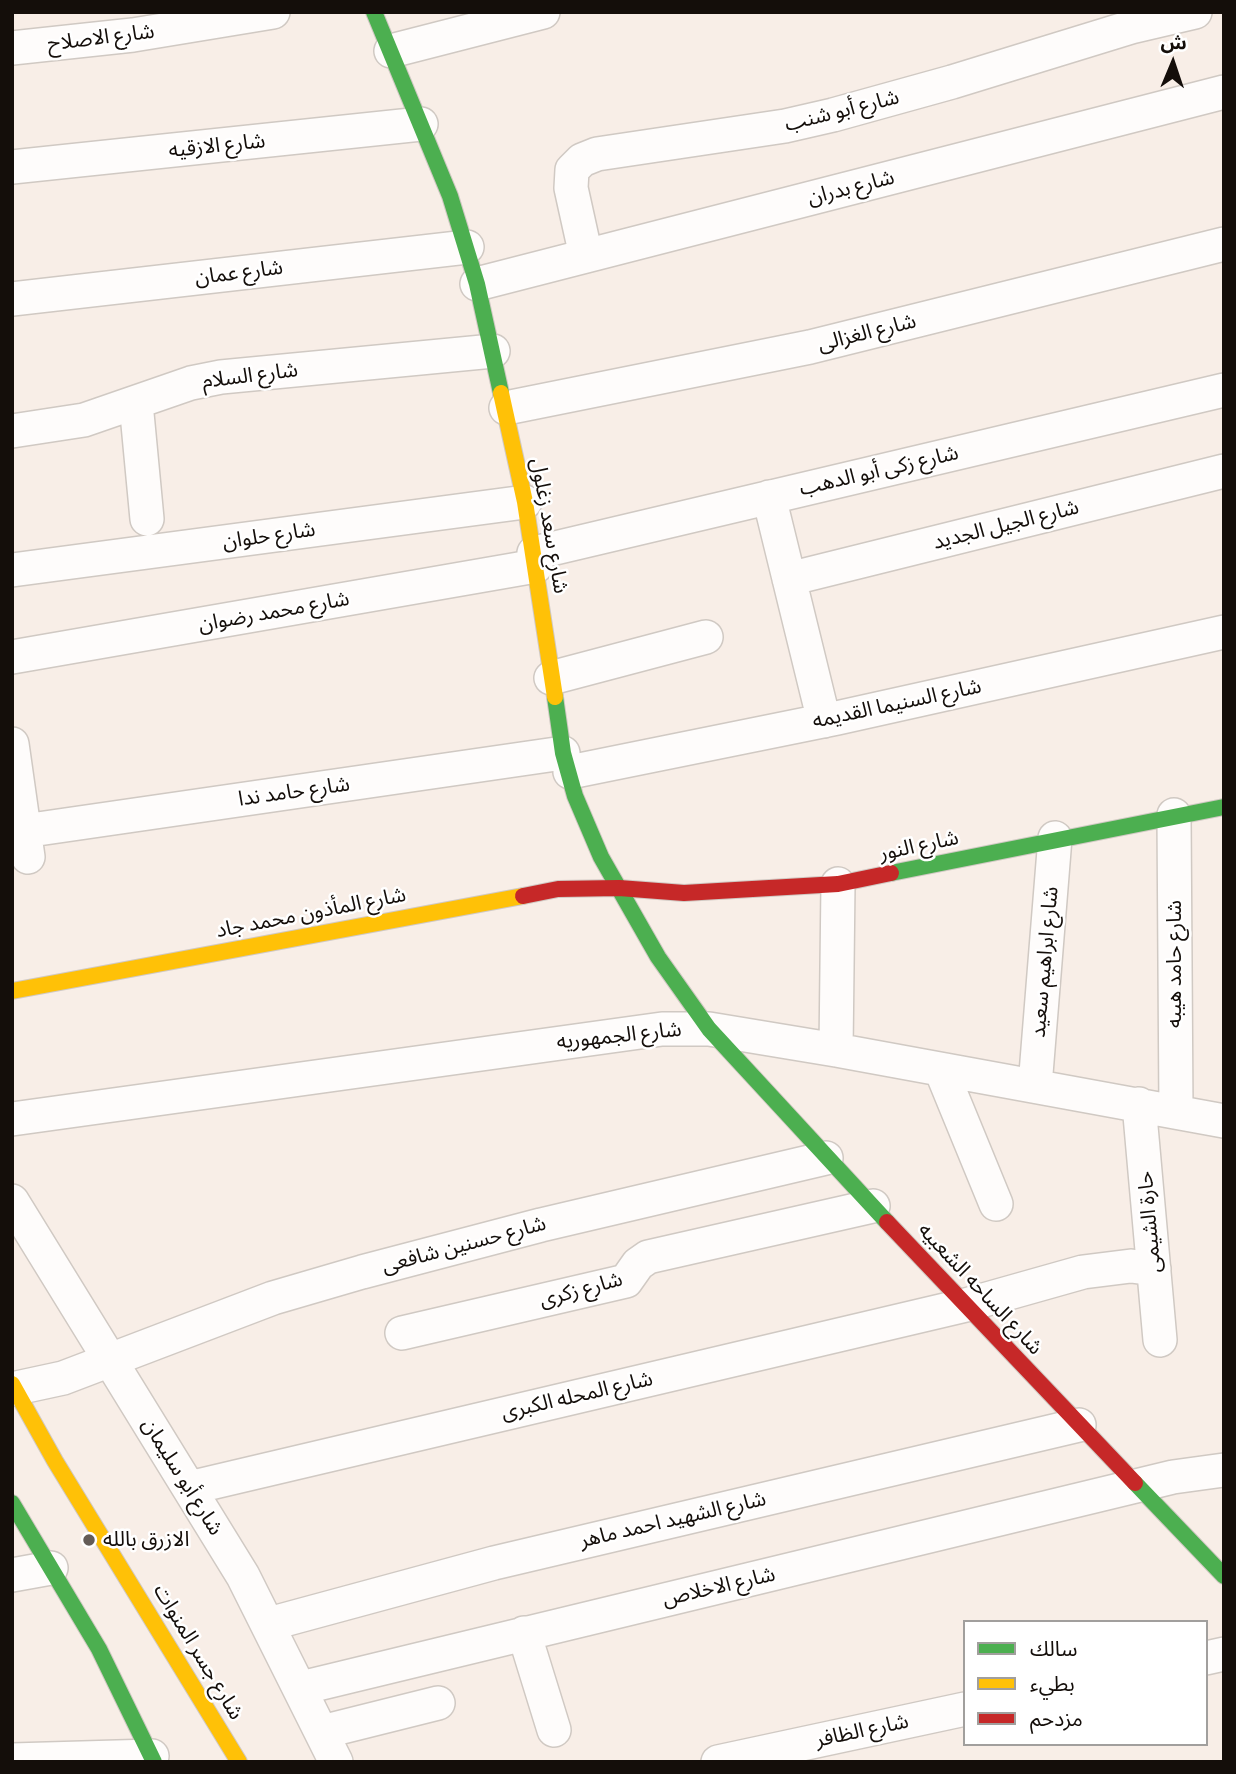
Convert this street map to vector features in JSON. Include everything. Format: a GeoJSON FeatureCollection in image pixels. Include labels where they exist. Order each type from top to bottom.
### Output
{"type":"FeatureCollection","features":[{"type":"Feature","properties":{"kind":"street","name":"شارع الاصلاح"},"geometry":{"type":"LineString","coordinates":[[12,48],[134,35],[273,12]]}},
{"type":"Feature","properties":{"kind":"street","name":"شارع سعد زغلول"},"geometry":{"type":"LineString","coordinates":[[374,12],[421,124],[467,247],[477,284],[525,502],[551,678],[575,796],[601,858],[658,957],[709,1029]]}},
{"type":"Feature","properties":{"kind":"street"},"geometry":{"type":"LineString","coordinates":[[391,51],[543,12]]}},
{"type":"Feature","properties":{"kind":"street","name":"شارع أبو شنب"},"geometry":{"type":"LineString","coordinates":[[586,256],[571,188],[572,170],[582,160],[597,154],[759,130],[833,115],[1131,27],[1195,12]]}},
{"type":"Feature","properties":{"kind":"street","name":"شارع بدران"},"geometry":{"type":"LineString","coordinates":[[477,284],[1224,92]]}},
{"type":"Feature","properties":{"kind":"street","name":"شارع الازقيه"},"geometry":{"type":"LineString","coordinates":[[12,167],[421,124]]}},
{"type":"Feature","properties":{"kind":"street","name":"شارع الغزالى"},"geometry":{"type":"LineString","coordinates":[[506,408],[810,347],[1224,244]]}},
{"type":"Feature","properties":{"kind":"street","name":"شارع عمان"},"geometry":{"type":"LineString","coordinates":[[12,299],[467,247]]}},
{"type":"Feature","properties":{"kind":"street","name":"شارع السلام"},"geometry":{"type":"LineString","coordinates":[[12,431],[84,420],[191,383],[221,377],[493,351]]}},
{"type":"Feature","properties":{"kind":"street","name":"شارع زكى أبو الدهب"},"geometry":{"type":"LineString","coordinates":[[535,560],[769,497],[1224,390]]}},
{"type":"Feature","properties":{"kind":"street"},"geometry":{"type":"LineString","coordinates":[[136,403],[147,519]]}},
{"type":"Feature","properties":{"kind":"street","name":"شارع الجيل الجديد"},"geometry":{"type":"LineString","coordinates":[[789,579],[1224,471]]}},
{"type":"Feature","properties":{"kind":"street"},"geometry":{"type":"LineString","coordinates":[[769,497],[824,721]]}},
{"type":"Feature","properties":{"kind":"street","name":"شارع حلوان"},"geometry":{"type":"LineString","coordinates":[[12,570],[525,502]]}},
{"type":"Feature","properties":{"kind":"street","name":"شارع محمد رضوان"},"geometry":{"type":"LineString","coordinates":[[12,657],[535,560]]}},
{"type":"Feature","properties":{"kind":"street","name":"شارع السنيما القديمه"},"geometry":{"type":"LineString","coordinates":[[566,762],[824,721],[1224,632]]}},
{"type":"Feature","properties":{"kind":"street"},"geometry":{"type":"LineString","coordinates":[[551,678],[706,637]]}},
{"type":"Feature","properties":{"kind":"street"},"geometry":{"type":"LineString","coordinates":[[12,744],[13,750]]}},
{"type":"Feature","properties":{"kind":"street","name":"شارع حامد ندا"},"geometry":{"type":"LineString","coordinates":[[13,750],[26,844],[566,762]]}},
{"type":"Feature","properties":{"kind":"street","name":"شارع النور"},"geometry":{"type":"LineString","coordinates":[[619,888],[684,893],[838,884],[1055,838],[1224,807]]}},
{"type":"Feature","properties":{"kind":"street","name":"شارع حامد هيبه"},"geometry":{"type":"LineString","coordinates":[[1174,815],[1176,1112]]}},
{"type":"Feature","properties":{"kind":"street","name":"شارع ابراهيم سعيد"},"geometry":{"type":"LineString","coordinates":[[1035,1086],[1055,838]]}},
{"type":"Feature","properties":{"kind":"street"},"geometry":{"type":"LineString","coordinates":[[836,1050],[838,884]]}},
{"type":"Feature","properties":{"kind":"street","name":"شارع المأذون محمد جاد"},"geometry":{"type":"LineString","coordinates":[[12,991],[558,889],[619,888]]}},
{"type":"Feature","properties":{"kind":"street","name":"شارع الجمهوريه"},"geometry":{"type":"LineString","coordinates":[[12,1119],[622,1033],[662,1029],[709,1029],[1224,1121]]}},
{"type":"Feature","properties":{"kind":"street","name":"شارع الساحه الشعبيه"},"geometry":{"type":"LineString","coordinates":[[709,1029],[826,1158],[1224,1576]]}},
{"type":"Feature","properties":{"kind":"street"},"geometry":{"type":"LineString","coordinates":[[941,1070],[996,1204]]}},
{"type":"Feature","properties":{"kind":"street","name":"حارة الشيمى"},"geometry":{"type":"LineString","coordinates":[[1139,1104],[1160,1340]]}},
{"type":"Feature","properties":{"kind":"street","name":"شارع حسنين شافعى"},"geometry":{"type":"LineString","coordinates":[[110,1359],[273,1297],[362,1272],[541,1225],[826,1158]]}},
{"type":"Feature","properties":{"kind":"street","name":"شارع أبو سليمان"},"geometry":{"type":"LineString","coordinates":[[12,1201],[189,1488],[269,1624],[336,1762]]}},
{"type":"Feature","properties":{"kind":"street","name":"شارع زكرى"},"geometry":{"type":"LineString","coordinates":[[402,1333],[626,1281],[638,1264],[648,1257],[873,1206]]}},
{"type":"Feature","properties":{"kind":"street","name":"شارع المحله الكبرى"},"geometry":{"type":"LineString","coordinates":[[189,1488],[966,1305],[1083,1272],[1131,1266],[1154,1269]]}},
{"type":"Feature","properties":{"kind":"street"},"geometry":{"type":"LineString","coordinates":[[13,1387],[63,1378],[110,1359]]}},
{"type":"Feature","properties":{"kind":"street","name":"شارع جسر المنوات"},"geometry":{"type":"LineString","coordinates":[[13,1387],[55,1461],[239,1762]]}},
{"type":"Feature","properties":{"kind":"street","name":"شارع الشهيد احمد ماهر"},"geometry":{"type":"LineString","coordinates":[[269,1624],[494,1563],[1079,1426]]}},
{"type":"Feature","properties":{"kind":"street","name":"شارع الاخلاص"},"geometry":{"type":"LineString","coordinates":[[301,1688],[1136,1485],[1224,1470]]}},
{"type":"Feature","properties":{"kind":"street"},"geometry":{"type":"LineString","coordinates":[[12,1503],[99,1649],[153,1759],[12,1760]]}},
{"type":"Feature","properties":{"kind":"street"},"geometry":{"type":"LineString","coordinates":[[12,1575],[51,1568]]}},
{"type":"Feature","properties":{"kind":"street"},"geometry":{"type":"LineString","coordinates":[[524,1633],[554,1730]]}},
{"type":"Feature","properties":{"kind":"street"},"geometry":{"type":"LineString","coordinates":[[322,1732],[438,1703]]}},
{"type":"Feature","properties":{"kind":"street","name":"شارع الظافر"},"geometry":{"type":"LineString","coordinates":[[718,1762],[963,1709]]}},
{"type":"Feature","properties":{"kind":"traffic: fast"},"geometry":{"type":"LineString","coordinates":[[374,12],[450,196],[477,284],[501,393]]}},
{"type":"Feature","properties":{"kind":"traffic: fast"},"geometry":{"type":"LineString","coordinates":[[555,697],[563,753],[575,796],[601,857],[658,957],[709,1029],[887,1222]]}},
{"type":"Feature","properties":{"kind":"traffic: fast"},"geometry":{"type":"LineString","coordinates":[[891,873],[1224,807]]}},
{"type":"Feature","properties":{"kind":"traffic: fast"},"geometry":{"type":"LineString","coordinates":[[1135,1483],[1224,1576]]}},
{"type":"Feature","properties":{"kind":"traffic: fast"},"geometry":{"type":"LineString","coordinates":[[12,1503],[99,1649],[154,1762]]}},
{"type":"Feature","properties":{"kind":"traffic: slow"},"geometry":{"type":"LineString","coordinates":[[501,393],[525,502],[555,697]]}},
{"type":"Feature","properties":{"kind":"traffic: slow"},"geometry":{"type":"LineString","coordinates":[[12,991],[523,896]]}},
{"type":"Feature","properties":{"kind":"traffic: slow"},"geometry":{"type":"LineString","coordinates":[[12,1384],[55,1461],[239,1762]]}},
{"type":"Feature","properties":{"kind":"traffic: jam"},"geometry":{"type":"LineString","coordinates":[[523,896],[558,889],[619,888],[684,893],[838,884],[891,873]]}},
{"type":"Feature","properties":{"kind":"traffic: jam"},"geometry":{"type":"LineString","coordinates":[[887,1222],[1135,1483]]}},
{"type":"Feature","properties":{"kind":"place","name":"الازرق بالله"},"geometry":{"type":"Point","coordinates":[89,1540]}}]}
